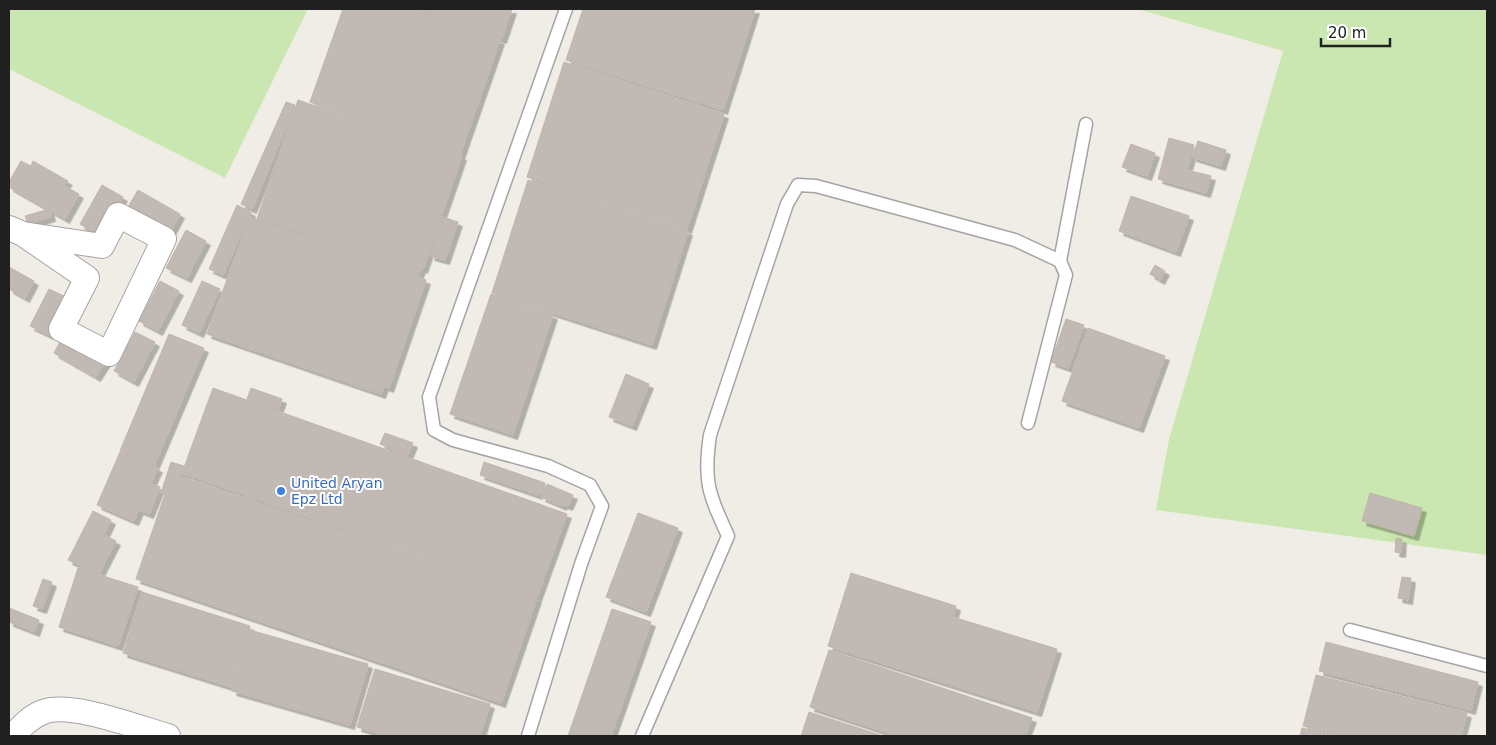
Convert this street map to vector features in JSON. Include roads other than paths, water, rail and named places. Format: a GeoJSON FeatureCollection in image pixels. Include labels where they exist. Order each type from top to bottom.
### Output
{"type":"FeatureCollection","features":[{"type":"Feature","properties":{"kind":"street"},"geometry":{"type":"LineString","coordinates":[[118,216],[164,239],[108,354],[61,329],[88,278],[118,216]]}},
{"type":"Feature","properties":{"kind":"street"},"geometry":{"type":"LineString","coordinates":[[16,231],[102,246]]}},
{"type":"Feature","properties":{"kind":"street"},"geometry":{"type":"LineString","coordinates":[[16,231],[88,278]]}},
{"type":"Feature","properties":{"kind":"street"},"geometry":{"type":"LineString","coordinates":[[13,736],[29,719],[45,711],[66,708],[168,736]]}},
{"type":"Feature","properties":{"kind":"lane"},"geometry":{"type":"LineString","coordinates":[[528,736],[581,564],[602,506],[590,485],[548,466],[453,440],[434,430],[429,397],[566,9]]}},
{"type":"Feature","properties":{"kind":"lane"},"geometry":{"type":"LineString","coordinates":[[1028,423],[1066,275],[1060,261],[1086,124]]}},
{"type":"Feature","properties":{"kind":"lane"},"geometry":{"type":"LineString","coordinates":[[642,736],[728,536],[709,496],[706,463],[710,435],[787,204],[798,186],[816,186],[1015,240],[1060,261]]}},
{"type":"Feature","properties":{"kind":"lane"},"geometry":{"type":"LineString","coordinates":[[1350,630],[1487,666]]}},
{"type":"Feature","properties":{"kind":"place","name":"United Aryan Epz Ltd"},"geometry":{"type":"Point","coordinates":[281,491]}}]}
